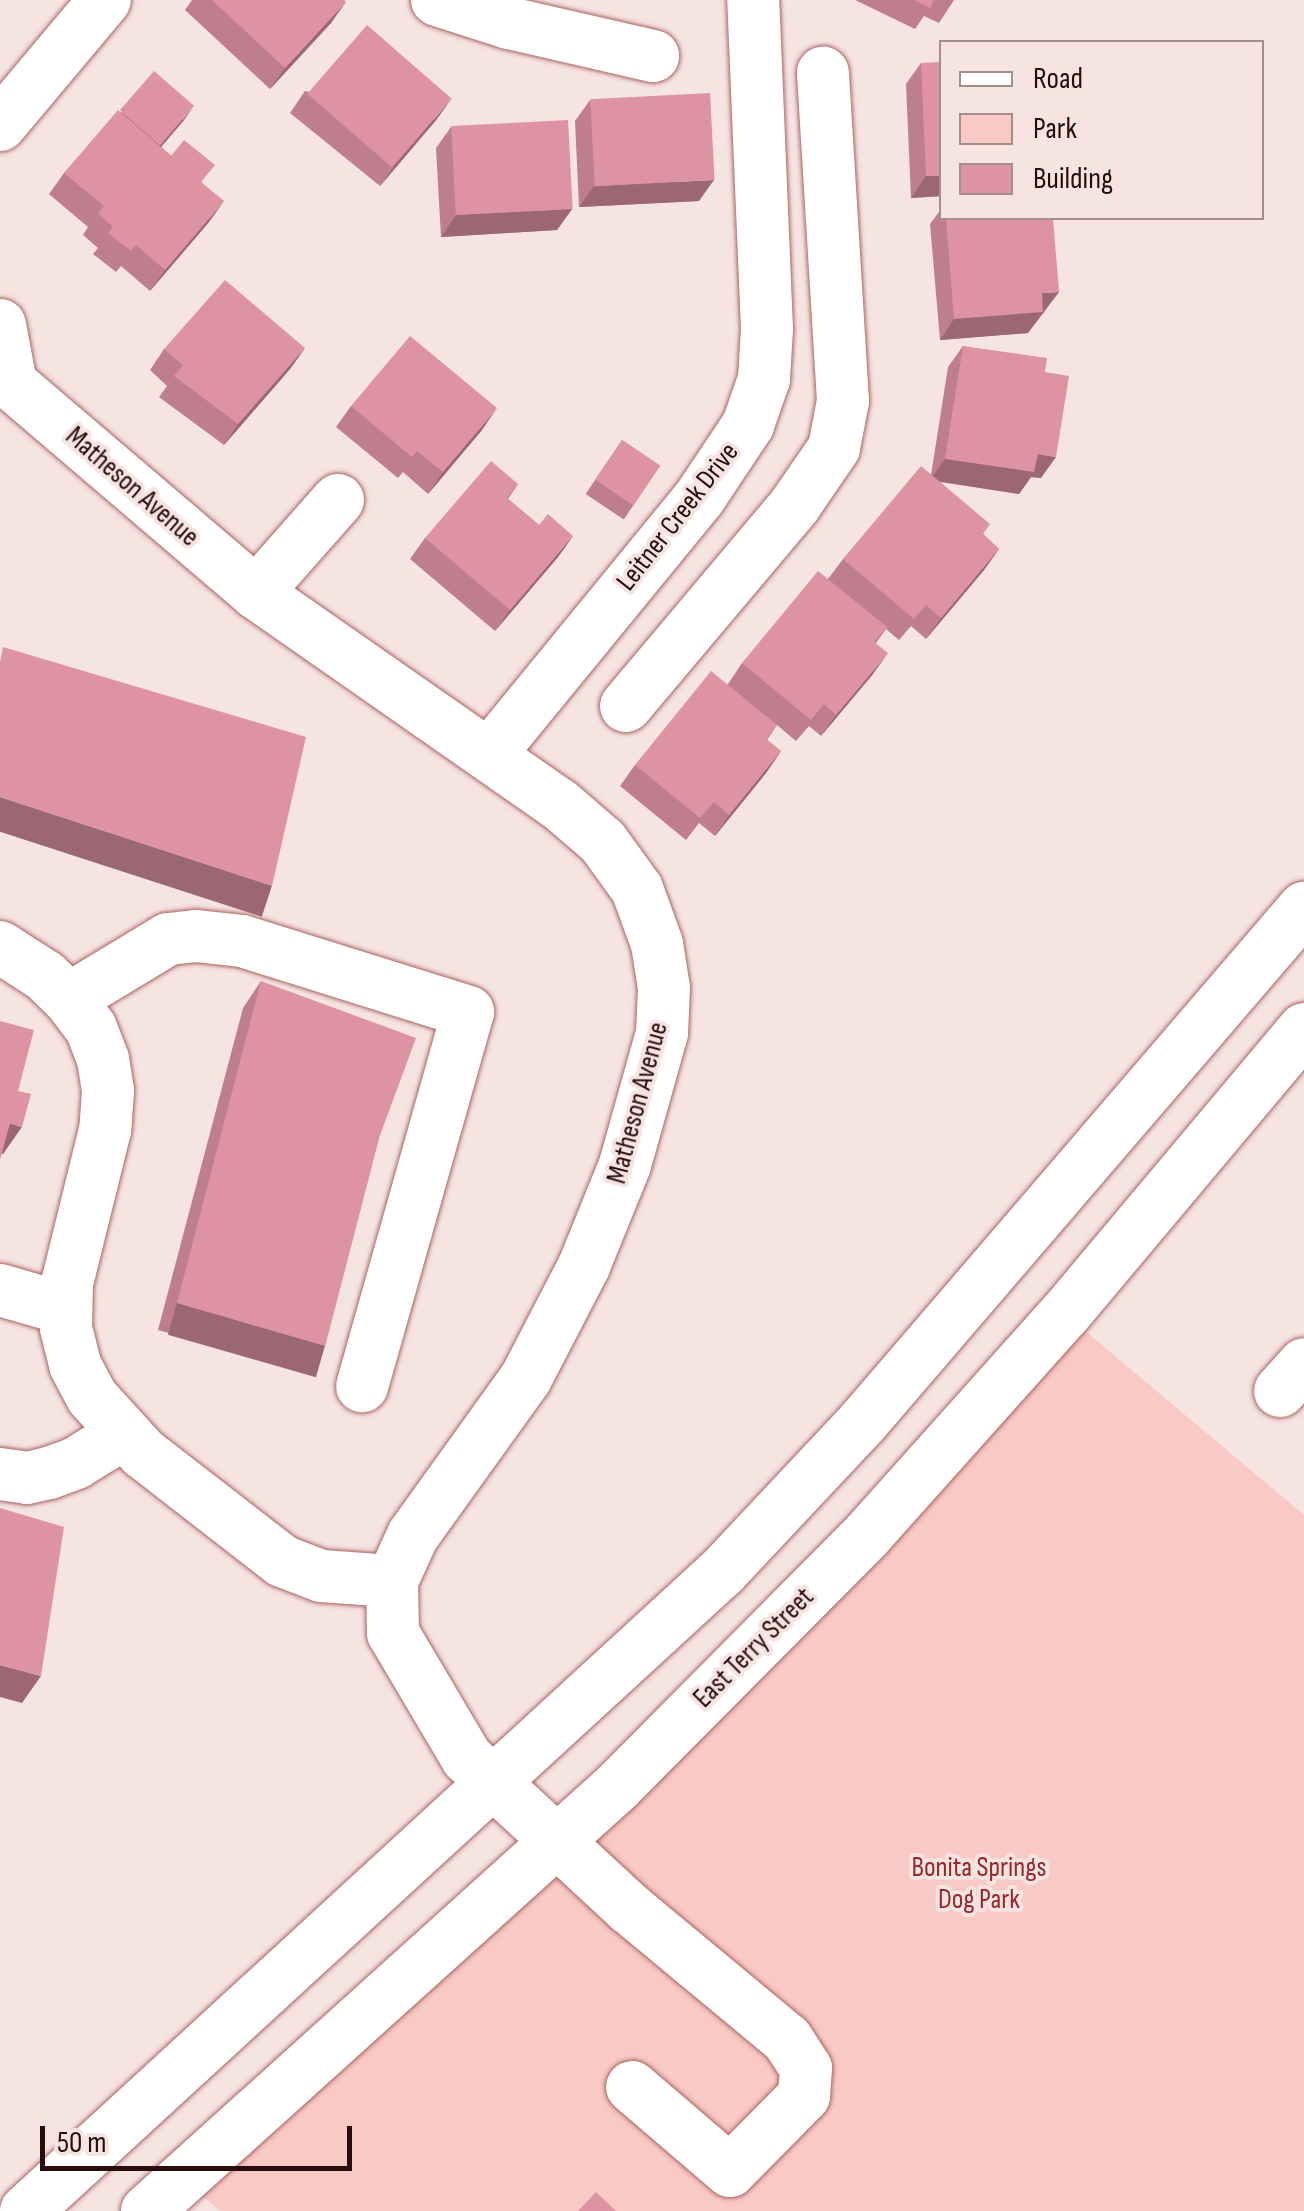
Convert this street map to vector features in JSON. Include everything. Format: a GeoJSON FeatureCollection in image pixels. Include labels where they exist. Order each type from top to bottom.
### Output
{"type":"FeatureCollection","features":[{"type":"Feature","properties":{"kind":"street"},"geometry":{"type":"LineString","coordinates":[[1,129],[105,0]]}},
{"type":"Feature","properties":{"kind":"street"},"geometry":{"type":"LineString","coordinates":[[438,0],[531,14],[652,56]]}},
{"type":"Feature","properties":{"kind":"street","name":"Leitner Creek Drive"},"geometry":{"type":"LineString","coordinates":[[489,755],[700,496],[748,426],[764,379],[767,329],[753,0]]}},
{"type":"Feature","properties":{"kind":"street"},"geometry":{"type":"LineString","coordinates":[[594,624],[640,690],[760,546],[834,448],[842,401],[824,74]]}},
{"type":"Feature","properties":{"kind":"street"},"geometry":{"type":"LineString","coordinates":[[0,326],[6,379]]}},
{"type":"Feature","properties":{"kind":"street","name":"Matheson Avenue"},"geometry":{"type":"LineString","coordinates":[[6,379],[256,593],[489,755],[603,842],[637,889],[658,944],[664,988],[662,1033],[625,1165],[584,1266],[526,1378],[413,1535],[392,1582],[393,1633],[467,1758],[556,1843],[787,2039],[806,2068],[804,2096],[730,2171],[632,2087]]}},
{"type":"Feature","properties":{"kind":"street"},"geometry":{"type":"LineString","coordinates":[[700,496],[760,546]]}},
{"type":"Feature","properties":{"kind":"street"},"geometry":{"type":"LineString","coordinates":[[256,593],[338,500]]}},
{"type":"Feature","properties":{"kind":"street"},"geometry":{"type":"LineString","coordinates":[[26,2211],[722,1571],[862,1423],[1304,908]]}},
{"type":"Feature","properties":{"kind":"street"},"geometry":{"type":"LineString","coordinates":[[70,999],[168,939],[196,936],[242,942],[468,1012],[362,1386]]}},
{"type":"Feature","properties":{"kind":"street"},"geometry":{"type":"LineString","coordinates":[[0,947],[45,976],[70,999],[91,1028],[108,1090],[105,1130],[67,1283],[66,1309],[75,1364],[92,1396],[123,1434],[282,1561],[320,1576],[392,1582]]}},
{"type":"Feature","properties":{"kind":"street","name":"East Terry Street"},"geometry":{"type":"LineString","coordinates":[[147,2211],[556,1843],[868,1534],[1065,1314],[1304,1029]]}},
{"type":"Feature","properties":{"kind":"street"},"geometry":{"type":"LineString","coordinates":[[0,1290],[66,1309]]}},
{"type":"Feature","properties":{"kind":"street"},"geometry":{"type":"LineString","coordinates":[[0,1474],[27,1478],[49,1473],[76,1463],[123,1434]]}},
{"type":"Feature","properties":{"kind":"green space","name":"Bonita Springs Dog Park"},"geometry":{"type":"Polygon","coordinates":[[[1065,1314],[1304,1515],[1304,2211],[220,2211],[183,2179],[1065,1314]]]}},
{"type":"Feature","properties":{"kind":"building"},"geometry":{"type":"Polygon","coordinates":[[[212,0],[344,0],[346,2],[285,68],[212,0]]]}},
{"type":"Feature","properties":{"kind":"building"},"geometry":{"type":"Polygon","coordinates":[[[914,0],[934,0],[930,8],[914,0]]]}},
{"type":"Feature","properties":{"kind":"building"},"geometry":{"type":"Polygon","coordinates":[[[367,25],[452,98],[392,167],[307,94],[367,25]]]}},
{"type":"Feature","properties":{"kind":"building"},"geometry":{"type":"Polygon","coordinates":[[[939,62],[939,176],[926,176],[921,63],[939,62]]]}},
{"type":"Feature","properties":{"kind":"building"},"geometry":{"type":"Polygon","coordinates":[[[154,71],[194,106],[160,145],[120,110],[154,71]]]}},
{"type":"Feature","properties":{"kind":"building"},"geometry":{"type":"Polygon","coordinates":[[[710,93],[715,180],[595,186],[590,99],[710,93]]]}},
{"type":"Feature","properties":{"kind":"building"},"geometry":{"type":"Polygon","coordinates":[[[118,110],[171,156],[184,140],[215,165],[201,182],[224,201],[165,270],[136,245],[131,251],[108,233],[113,227],[98,213],[104,206],[64,173],[118,110]]]}},
{"type":"Feature","properties":{"kind":"building"},"geometry":{"type":"Polygon","coordinates":[[[568,120],[573,209],[456,215],[451,126],[568,120]]]}},
{"type":"Feature","properties":{"kind":"building"},"geometry":{"type":"Polygon","coordinates":[[[946,220],[1053,220],[1059,292],[1042,293],[1043,312],[954,319],[946,220]]]}},
{"type":"Feature","properties":{"kind":"building"},"geometry":{"type":"Polygon","coordinates":[[[225,280],[305,348],[238,424],[174,376],[183,365],[164,349],[225,280]]]}},
{"type":"Feature","properties":{"kind":"building"},"geometry":{"type":"Polygon","coordinates":[[[410,336],[497,408],[443,472],[417,451],[412,457],[351,406],[410,336]]]}},
{"type":"Feature","properties":{"kind":"building"},"geometry":{"type":"Polygon","coordinates":[[[963,346],[1047,358],[1045,372],[1069,376],[1056,457],[1038,454],[1034,472],[945,459],[963,346]]]}},
{"type":"Feature","properties":{"kind":"building"},"geometry":{"type":"Polygon","coordinates":[[[622,440],[660,466],[633,506],[595,480],[622,440]]]}},
{"type":"Feature","properties":{"kind":"building"},"geometry":{"type":"Polygon","coordinates":[[[491,461],[518,484],[507,498],[539,525],[548,514],[573,536],[510,610],[425,538],[491,461]]]}},
{"type":"Feature","properties":{"kind":"building"},"geometry":{"type":"Polygon","coordinates":[[[921,466],[990,524],[983,534],[999,549],[941,618],[926,605],[914,619],[843,559],[921,466]]]}},
{"type":"Feature","properties":{"kind":"building"},"geometry":{"type":"Polygon","coordinates":[[[818,571],[887,627],[874,642],[888,653],[836,715],[824,704],[811,720],[742,663],[818,571]]]}},
{"type":"Feature","properties":{"kind":"building"},"geometry":{"type":"Polygon","coordinates":[[[3,647],[306,737],[272,886],[0,797],[3,647]]]}},
{"type":"Feature","properties":{"kind":"building"},"geometry":{"type":"Polygon","coordinates":[[[711,671],[777,725],[766,739],[781,751],[729,815],[714,802],[700,818],[635,765],[711,671]]]}},
{"type":"Feature","properties":{"kind":"building"},"geometry":{"type":"Polygon","coordinates":[[[261,981],[416,1038],[379,1138],[325,1346],[177,1303],[261,981]]]}},
{"type":"Feature","properties":{"kind":"building"},"geometry":{"type":"Polygon","coordinates":[[[0,1021],[34,1030],[18,1091],[31,1094],[22,1127],[10,1123],[0,1160],[0,1021]]]}},
{"type":"Feature","properties":{"kind":"building"},"geometry":{"type":"Polygon","coordinates":[[[0,1508],[64,1527],[41,1676],[0,1665],[0,1508]]]}},
{"type":"Feature","properties":{"kind":"building"},"geometry":{"type":"Polygon","coordinates":[[[596,2192],[616,2211],[578,2211],[596,2192]]]}}]}
